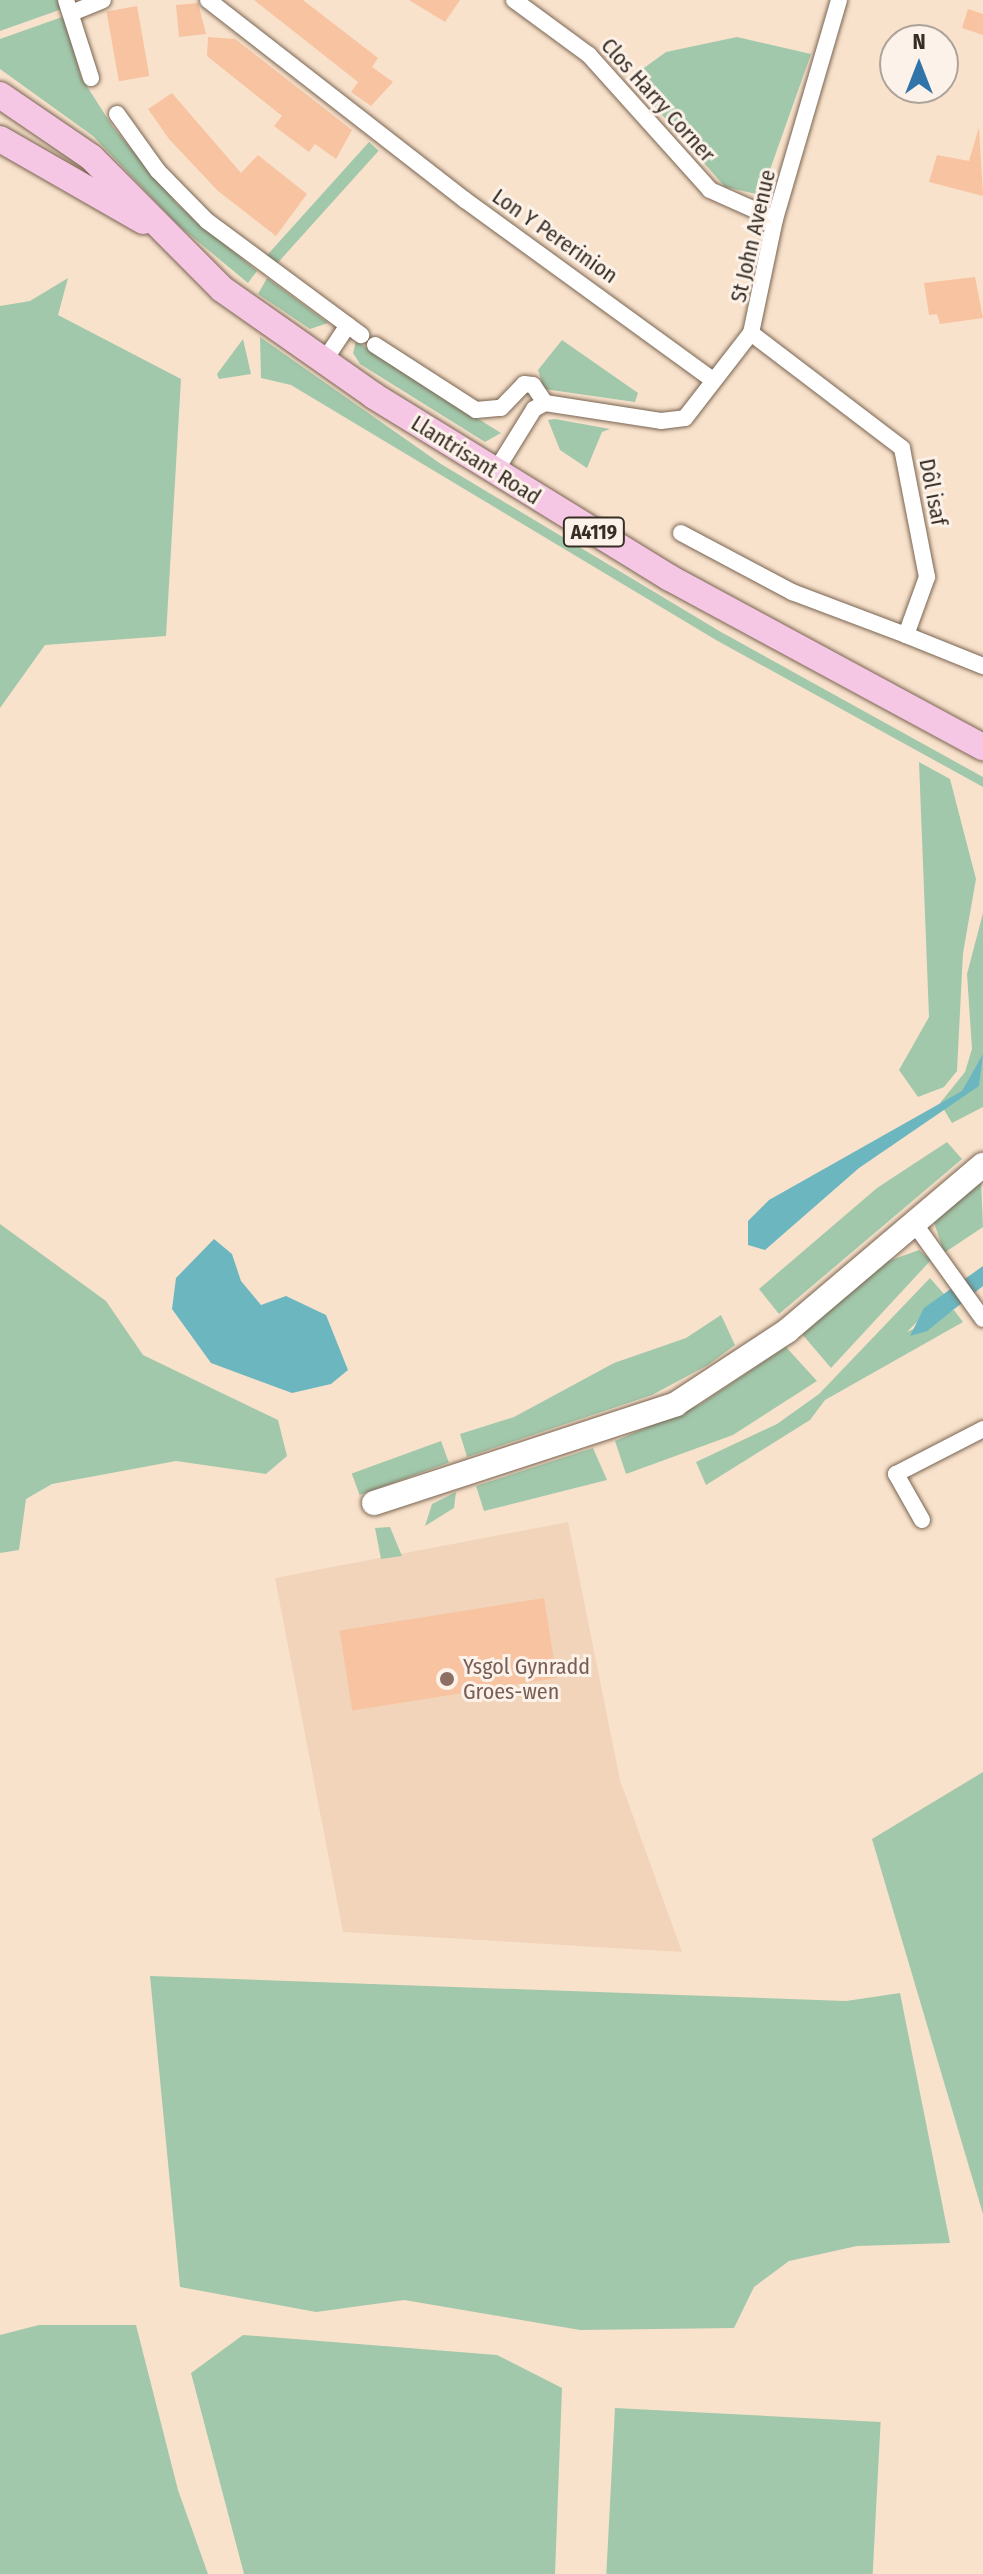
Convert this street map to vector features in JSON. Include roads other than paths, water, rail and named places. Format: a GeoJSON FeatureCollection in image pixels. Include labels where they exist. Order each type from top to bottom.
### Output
{"type":"FeatureCollection","features":[{"type":"Feature","properties":{"kind":"main road","name":"Llantrisant Road"},"geometry":{"type":"LineString","coordinates":[[0,95],[91,157],[160,231],[222,289],[324,361],[495,472],[670,578],[983,747]]}},
{"type":"Feature","properties":{"kind":"main road","name":"Llantrisant Road"},"geometry":{"type":"LineString","coordinates":[[0,139],[160,231]]}},
{"type":"Feature","properties":{"kind":"street"},"geometry":{"type":"LineString","coordinates":[[91,78],[70,6],[103,0]]}},
{"type":"Feature","properties":{"kind":"street","name":"Lon Y Pererinion"},"geometry":{"type":"LineString","coordinates":[[208,0],[372,129],[713,380]]}},
{"type":"Feature","properties":{"kind":"street","name":"Clos Harry Corner"},"geometry":{"type":"LineString","coordinates":[[514,0],[589,55],[710,190],[775,219]]}},
{"type":"Feature","properties":{"kind":"street","name":"St John Avenue"},"geometry":{"type":"LineString","coordinates":[[117,114],[181,196],[266,268],[476,410],[501,408],[524,384],[533,385],[545,403],[675,421],[685,418],[751,333],[775,219],[839,0]]}},
{"type":"Feature","properties":{"kind":"street","name":"Dôl isaf"},"geometry":{"type":"LineString","coordinates":[[751,333],[902,448],[927,577],[906,635]]}},
{"type":"Feature","properties":{"kind":"street"},"geometry":{"type":"LineString","coordinates":[[324,361],[361,335]]}},
{"type":"Feature","properties":{"kind":"street"},"geometry":{"type":"LineString","coordinates":[[495,472],[534,409],[545,403]]}},
{"type":"Feature","properties":{"kind":"street"},"geometry":{"type":"LineString","coordinates":[[681,533],[792,592],[983,666]]}},
{"type":"Feature","properties":{"kind":"street"},"geometry":{"type":"LineString","coordinates":[[374,1503],[676,1404],[787,1331],[983,1165]]}},
{"type":"Feature","properties":{"kind":"street"},"geometry":{"type":"LineString","coordinates":[[914,1223],[983,1319]]}},
{"type":"Feature","properties":{"kind":"street"},"geometry":{"type":"LineString","coordinates":[[922,1520],[896,1474],[983,1429]]}},
{"type":"Feature","properties":{"kind":"water"},"geometry":{"type":"Polygon","coordinates":[[[983,1054],[979,1086],[859,1168],[765,1250],[748,1245],[748,1221],[769,1200],[962,1091],[983,1054]]]}},
{"type":"Feature","properties":{"kind":"water"},"geometry":{"type":"Polygon","coordinates":[[[214,1239],[232,1254],[241,1281],[261,1305],[286,1296],[326,1315],[348,1370],[331,1384],[292,1393],[211,1363],[172,1309],[176,1278],[214,1239]]]}},
{"type":"Feature","properties":{"kind":"water"},"geometry":{"type":"Polygon","coordinates":[[[983,1266],[983,1286],[927,1331],[910,1336],[924,1308],[983,1266]]]}},
{"type":"Feature","properties":{"kind":"place","name":"Ysgol Gynradd Groes-wen"},"geometry":{"type":"Point","coordinates":[447,1679]}}]}
